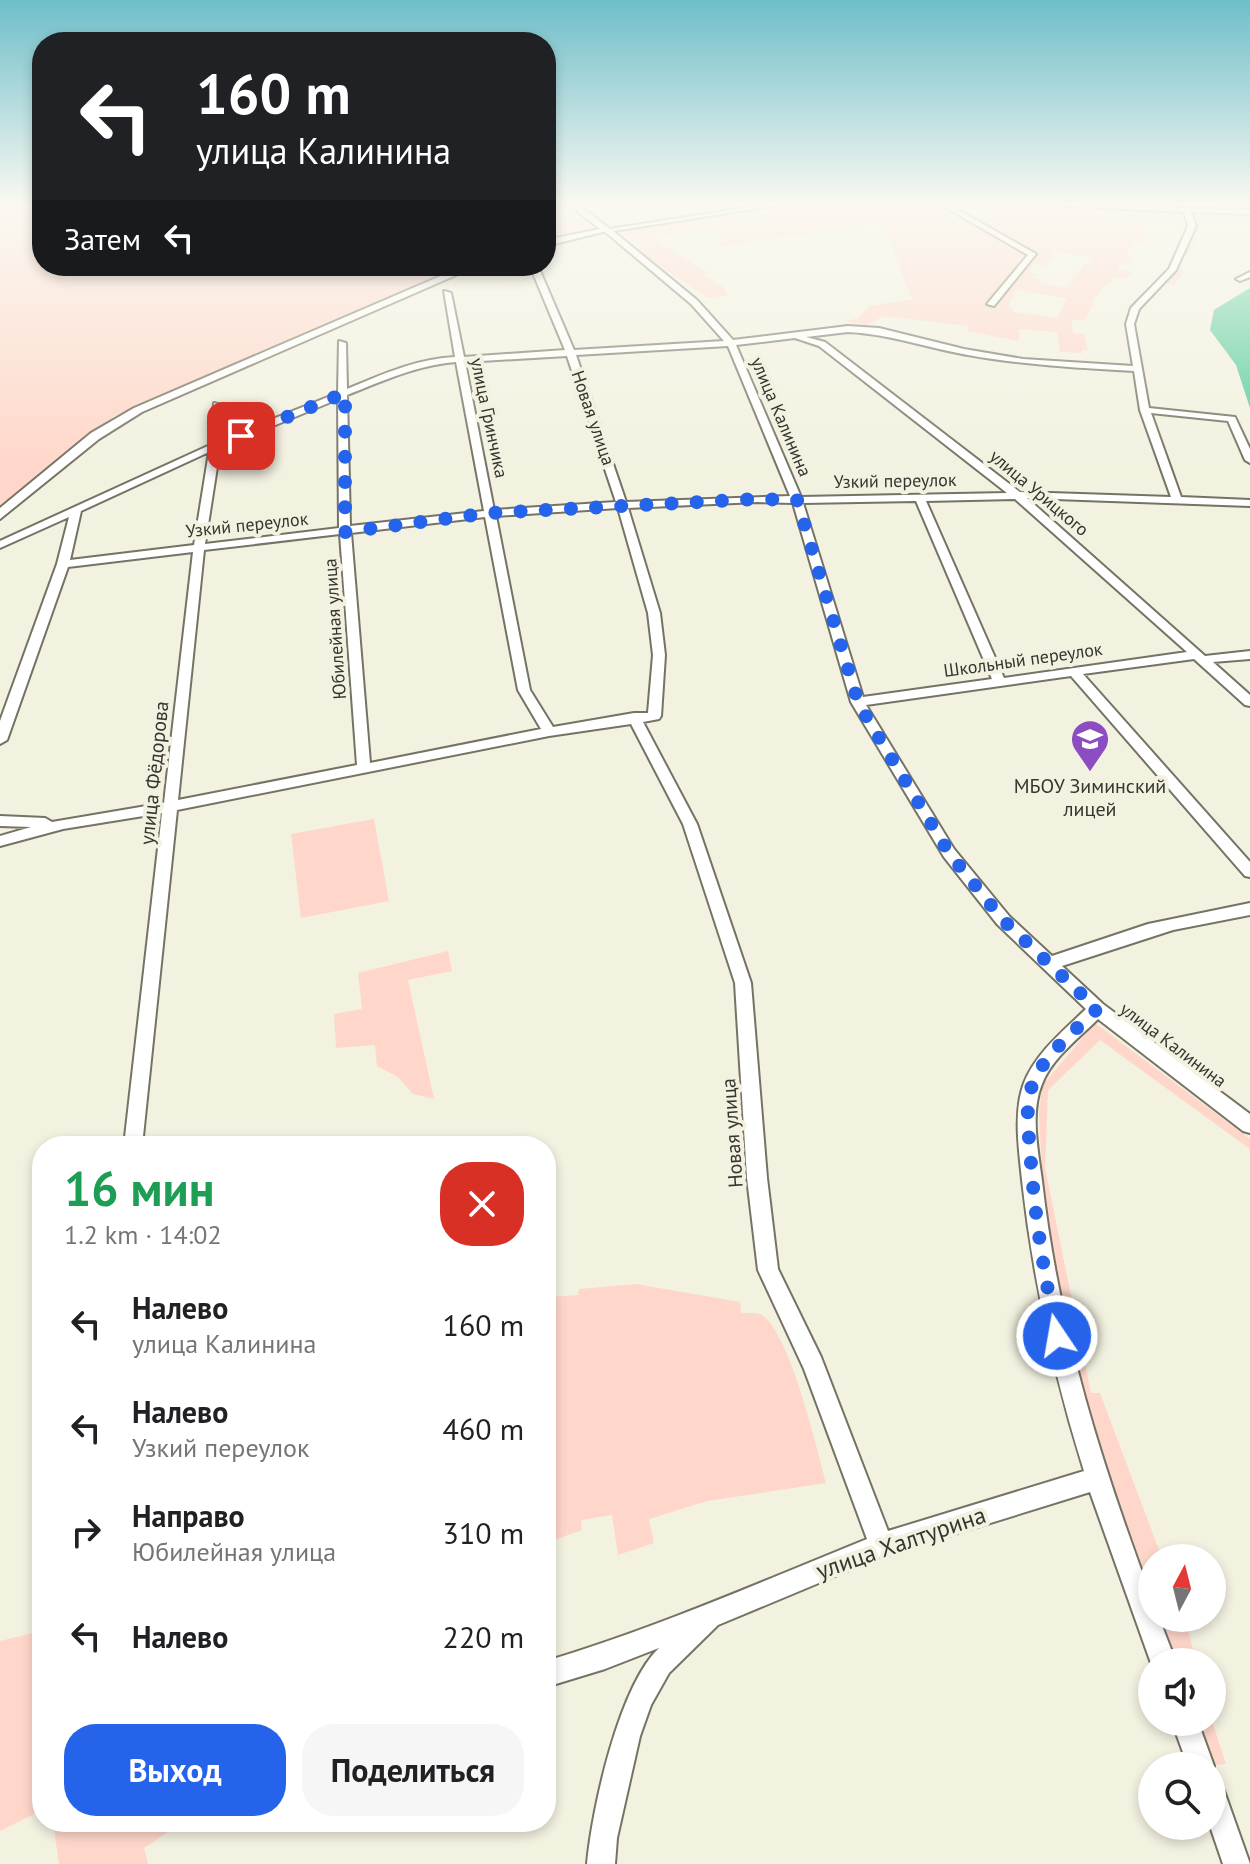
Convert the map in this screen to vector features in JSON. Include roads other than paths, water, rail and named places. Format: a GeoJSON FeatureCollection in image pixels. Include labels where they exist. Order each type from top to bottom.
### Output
{"type":"FeatureCollection","features":[{"type":"Feature","properties":{"kind":"street"},"geometry":{"type":"LineString","coordinates":[[0,515],[95,436],[138,410],[411,290]]}},
{"type":"Feature","properties":{"kind":"street","name":"Новая улица"},"geometry":{"type":"LineString","coordinates":[[544,290],[571,354],[622,505],[654,613],[659,655],[654,716],[634,717],[690,824],[743,983],[757,1178],[768,1270],[813,1365],[881,1545]]}},
{"type":"Feature","properties":{"kind":"street","name":"улица Калинина"},"geometry":{"type":"LineString","coordinates":[[679,290],[731,343],[797,500],[858,702],[949,853],[1003,920],[1097,1009],[1250,1125]]}},
{"type":"Feature","properties":{"kind":"street"},"geometry":{"type":"LineString","coordinates":[[991,304],[1002,290]]}},
{"type":"Feature","properties":{"kind":"street"},"geometry":{"type":"LineString","coordinates":[[1153,290],[1135,308],[1130,324],[1145,410],[1177,500]]}},
{"type":"Feature","properties":{"kind":"street","name":"улица Гринчика"},"geometry":{"type":"LineString","coordinates":[[447,293],[524,690],[549,732]]}},
{"type":"Feature","properties":{"kind":"street"},"geometry":{"type":"LineString","coordinates":[[0,545],[215,446],[418,365],[458,359],[731,343],[823,330],[879,331],[964,352],[1023,362],[1139,369]]}},
{"type":"Feature","properties":{"kind":"street"},"geometry":{"type":"LineString","coordinates":[[822,344],[823,330]]}},
{"type":"Feature","properties":{"kind":"street","name":"улица Урицкого"},"geometry":{"type":"LineString","coordinates":[[789,335],[822,344],[1019,497],[1250,702]]}},
{"type":"Feature","properties":{"kind":"street","name":"Юбилейная улица"},"geometry":{"type":"LineString","coordinates":[[342,343],[345,532],[364,769]]}},
{"type":"Feature","properties":{"kind":"street","name":"улица Фёдорова"},"geometry":{"type":"LineString","coordinates":[[134,1136],[199,548],[215,446],[217,405]]}},
{"type":"Feature","properties":{"kind":"street"},"geometry":{"type":"LineString","coordinates":[[1145,410],[1232,419],[1250,460]]}},
{"type":"Feature","properties":{"kind":"street","name":"Узкий переулок"},"geometry":{"type":"LineString","coordinates":[[63,564],[490,513],[622,505],[1019,497],[1250,503]]}},
{"type":"Feature","properties":{"kind":"street"},"geometry":{"type":"LineString","coordinates":[[920,498],[999,681]]}},
{"type":"Feature","properties":{"kind":"street"},"geometry":{"type":"LineString","coordinates":[[0,740],[63,564],[77,508]]}},
{"type":"Feature","properties":{"kind":"street","name":"Школьный переулок"},"geometry":{"type":"LineString","coordinates":[[858,702],[1074,672],[1250,655]]}},
{"type":"Feature","properties":{"kind":"street"},"geometry":{"type":"LineString","coordinates":[[1074,672],[1250,872]]}},
{"type":"Feature","properties":{"kind":"street"},"geometry":{"type":"LineString","coordinates":[[0,841],[63,824],[170,807],[634,717]]}},
{"type":"Feature","properties":{"kind":"street"},"geometry":{"type":"LineString","coordinates":[[0,821],[63,824]]}},
{"type":"Feature","properties":{"kind":"street"},"geometry":{"type":"LineString","coordinates":[[1049,964],[1124,935],[1213,913],[1250,909]]}},
{"type":"Feature","properties":{"kind":"street"},"geometry":{"type":"LineString","coordinates":[[1097,1009],[1059,1048],[1035,1079],[1029,1094],[1038,1244],[1068,1389],[1095,1479],[1158,1648]]}},
{"type":"Feature","properties":{"kind":"street","name":"улица Халтурина"},"geometry":{"type":"LineString","coordinates":[[556,1671],[605,1656],[709,1616],[881,1545],[1095,1479]]}},
{"type":"Feature","properties":{"kind":"street","name":"улица Халтурина"},"geometry":{"type":"LineString","coordinates":[[601,1864],[606,1824],[627,1736],[640,1699],[660,1664],[709,1616]]}},
{"type":"Feature","properties":{"kind":"street"},"geometry":{"type":"LineString","coordinates":[[1226,1834],[1237,1864]]}},
{"type":"Feature","properties":{"kind":"place","name":"МБОУ Зиминский лицей"},"geometry":{"type":"Point","coordinates":[1090,773]}}]}
